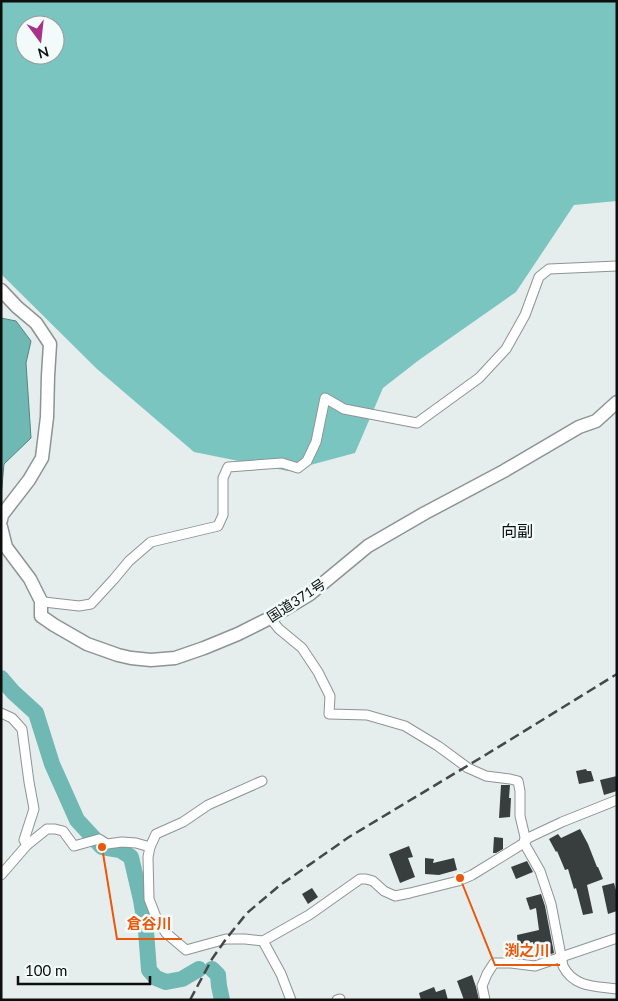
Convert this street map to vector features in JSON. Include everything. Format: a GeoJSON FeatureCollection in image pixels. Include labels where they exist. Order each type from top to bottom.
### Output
{"type":"FeatureCollection","features":[{"type":"Feature","properties":{"kind":"highway"},"geometry":{"type":"LineString","coordinates":[[1,290],[36,323],[50,344],[47,417],[42,458],[29,480],[2,515],[1,520]]}},
{"type":"Feature","properties":{"kind":"highway","name":"国道371号"},"geometry":{"type":"LineString","coordinates":[[1,527],[4,546],[30,579],[41,601],[41,616],[87,644],[118,655],[151,660],[175,658],[238,634],[270,618],[310,594],[368,546],[579,427],[596,421],[617,402]]}},
{"type":"Feature","properties":{"kind":"street"},"geometry":{"type":"LineString","coordinates":[[41,601],[79,606],[91,604],[129,561],[151,542],[218,526],[223,515],[223,478],[228,467],[282,463],[298,468],[307,462],[316,442],[325,398],[344,409],[417,423],[479,378],[506,349],[525,315],[539,277],[549,269],[617,266]]}},
{"type":"Feature","properties":{"kind":"street"},"geometry":{"type":"LineString","coordinates":[[270,618],[302,648],[318,672],[330,696],[329,714],[367,715],[405,726],[438,746],[468,768],[486,776],[518,781],[524,843],[540,871],[551,904],[563,966],[573,979],[583,984],[617,988]]}},
{"type":"Feature","properties":{"kind":"street"},"geometry":{"type":"LineString","coordinates":[[1,713],[12,718],[22,729],[34,810],[24,840],[27,845]]}},
{"type":"Feature","properties":{"kind":"street"},"geometry":{"type":"LineString","coordinates":[[262,781],[208,805],[183,822],[156,834],[150,846],[148,857],[149,899],[156,917],[166,933],[186,950],[226,939],[263,941],[309,916],[360,879],[366,878],[373,881],[384,891],[395,896],[458,881],[472,875],[524,843],[528,838],[617,800]]}},
{"type":"Feature","properties":{"kind":"street"},"geometry":{"type":"LineString","coordinates":[[1,875],[27,845],[47,829],[63,831],[74,846],[99,839],[107,844],[122,842],[150,846]]}},
{"type":"Feature","properties":{"kind":"street"},"geometry":{"type":"LineString","coordinates":[[485,1000],[482,986],[486,974],[494,964],[511,963],[535,966],[617,938]]}},
{"type":"Feature","properties":{"kind":"street"},"geometry":{"type":"LineString","coordinates":[[263,941],[281,974],[291,1000]]}},
{"type":"Feature","properties":{"kind":"shaded area"},"geometry":{"type":"Polygon","coordinates":[[[1,1],[617,1],[617,201],[574,205],[516,292],[419,360],[383,388],[355,453],[288,471],[194,452],[97,369],[1,274],[1,1]]]}},
{"type":"Feature","properties":{"kind":"shaded area"},"geometry":{"type":"Polygon","coordinates":[[[1,318],[16,321],[31,341],[26,363],[31,438],[4,464],[1,497],[1,318]]]}},
{"type":"Feature","properties":{"kind":"building"},"geometry":{"type":"Polygon","coordinates":[[[586,769],[591,771],[594,781],[579,784],[576,771],[586,769]]]}},
{"type":"Feature","properties":{"kind":"building"},"geometry":{"type":"Polygon","coordinates":[[[617,776],[617,791],[604,795],[600,780],[617,776]]]}},
{"type":"Feature","properties":{"kind":"building"},"geometry":{"type":"Polygon","coordinates":[[[501,785],[510,785],[510,817],[499,818],[501,785]]]}},
{"type":"Feature","properties":{"kind":"building"},"geometry":{"type":"Polygon","coordinates":[[[580,829],[603,879],[587,885],[593,913],[583,915],[576,888],[574,889],[568,869],[565,870],[557,851],[549,839],[558,834],[561,838],[580,829]]]}},
{"type":"Feature","properties":{"kind":"building"},"geometry":{"type":"Polygon","coordinates":[[[494,837],[503,838],[503,849],[496,853],[493,853],[494,837]]]}},
{"type":"Feature","properties":{"kind":"building"},"geometry":{"type":"Polygon","coordinates":[[[409,846],[413,857],[408,858],[415,877],[400,883],[389,854],[409,846]]]}},
{"type":"Feature","properties":{"kind":"building"},"geometry":{"type":"Polygon","coordinates":[[[425,858],[434,859],[433,863],[454,858],[457,870],[439,875],[425,874],[425,858]]]}},
{"type":"Feature","properties":{"kind":"building"},"geometry":{"type":"Polygon","coordinates":[[[527,861],[533,872],[516,879],[511,867],[527,861]]]}},
{"type":"Feature","properties":{"kind":"building"},"geometry":{"type":"Polygon","coordinates":[[[614,883],[617,894],[617,911],[608,914],[602,886],[614,883]]]}},
{"type":"Feature","properties":{"kind":"building"},"geometry":{"type":"Polygon","coordinates":[[[312,888],[318,897],[308,904],[302,894],[312,888]]]}},
{"type":"Feature","properties":{"kind":"building"},"geometry":{"type":"Polygon","coordinates":[[[541,894],[554,953],[536,959],[533,942],[518,945],[517,935],[539,930],[536,908],[530,910],[526,898],[541,894]]]}},
{"type":"Feature","properties":{"kind":"building"},"geometry":{"type":"Polygon","coordinates":[[[472,975],[479,1000],[464,1000],[457,981],[472,975]]]}},
{"type":"Feature","properties":{"kind":"building"},"geometry":{"type":"Polygon","coordinates":[[[434,987],[436,992],[445,989],[448,1000],[421,1000],[419,993],[434,987]]]}},
{"type":"Feature","properties":{"kind":"waterway"},"geometry":{"type":"LineString","coordinates":[[1,678],[36,713],[52,764],[77,820],[102,847],[120,850],[131,857],[146,931],[149,970],[156,978],[166,982],[182,979],[199,969]]}},
{"type":"Feature","properties":{"kind":"waterway"},"geometry":{"type":"LineString","coordinates":[[212,969],[218,975],[222,1000]]}},
{"type":"Feature","properties":{"kind":"railway"},"geometry":{"type":"LineString","coordinates":[[190,1000],[212,959],[226,939],[247,913],[279,886],[349,837],[617,674]]}},
{"type":"Feature","properties":{"kind":"place","name":"倉谷川"},"geometry":{"type":"Point","coordinates":[102,847]}},
{"type":"Feature","properties":{"kind":"place","name":"渕之川"},"geometry":{"type":"Point","coordinates":[460,878]}},
{"type":"Feature","properties":{"kind":"district","name":"向副"},"geometry":{"type":"Point","coordinates":[517,530]}}]}
